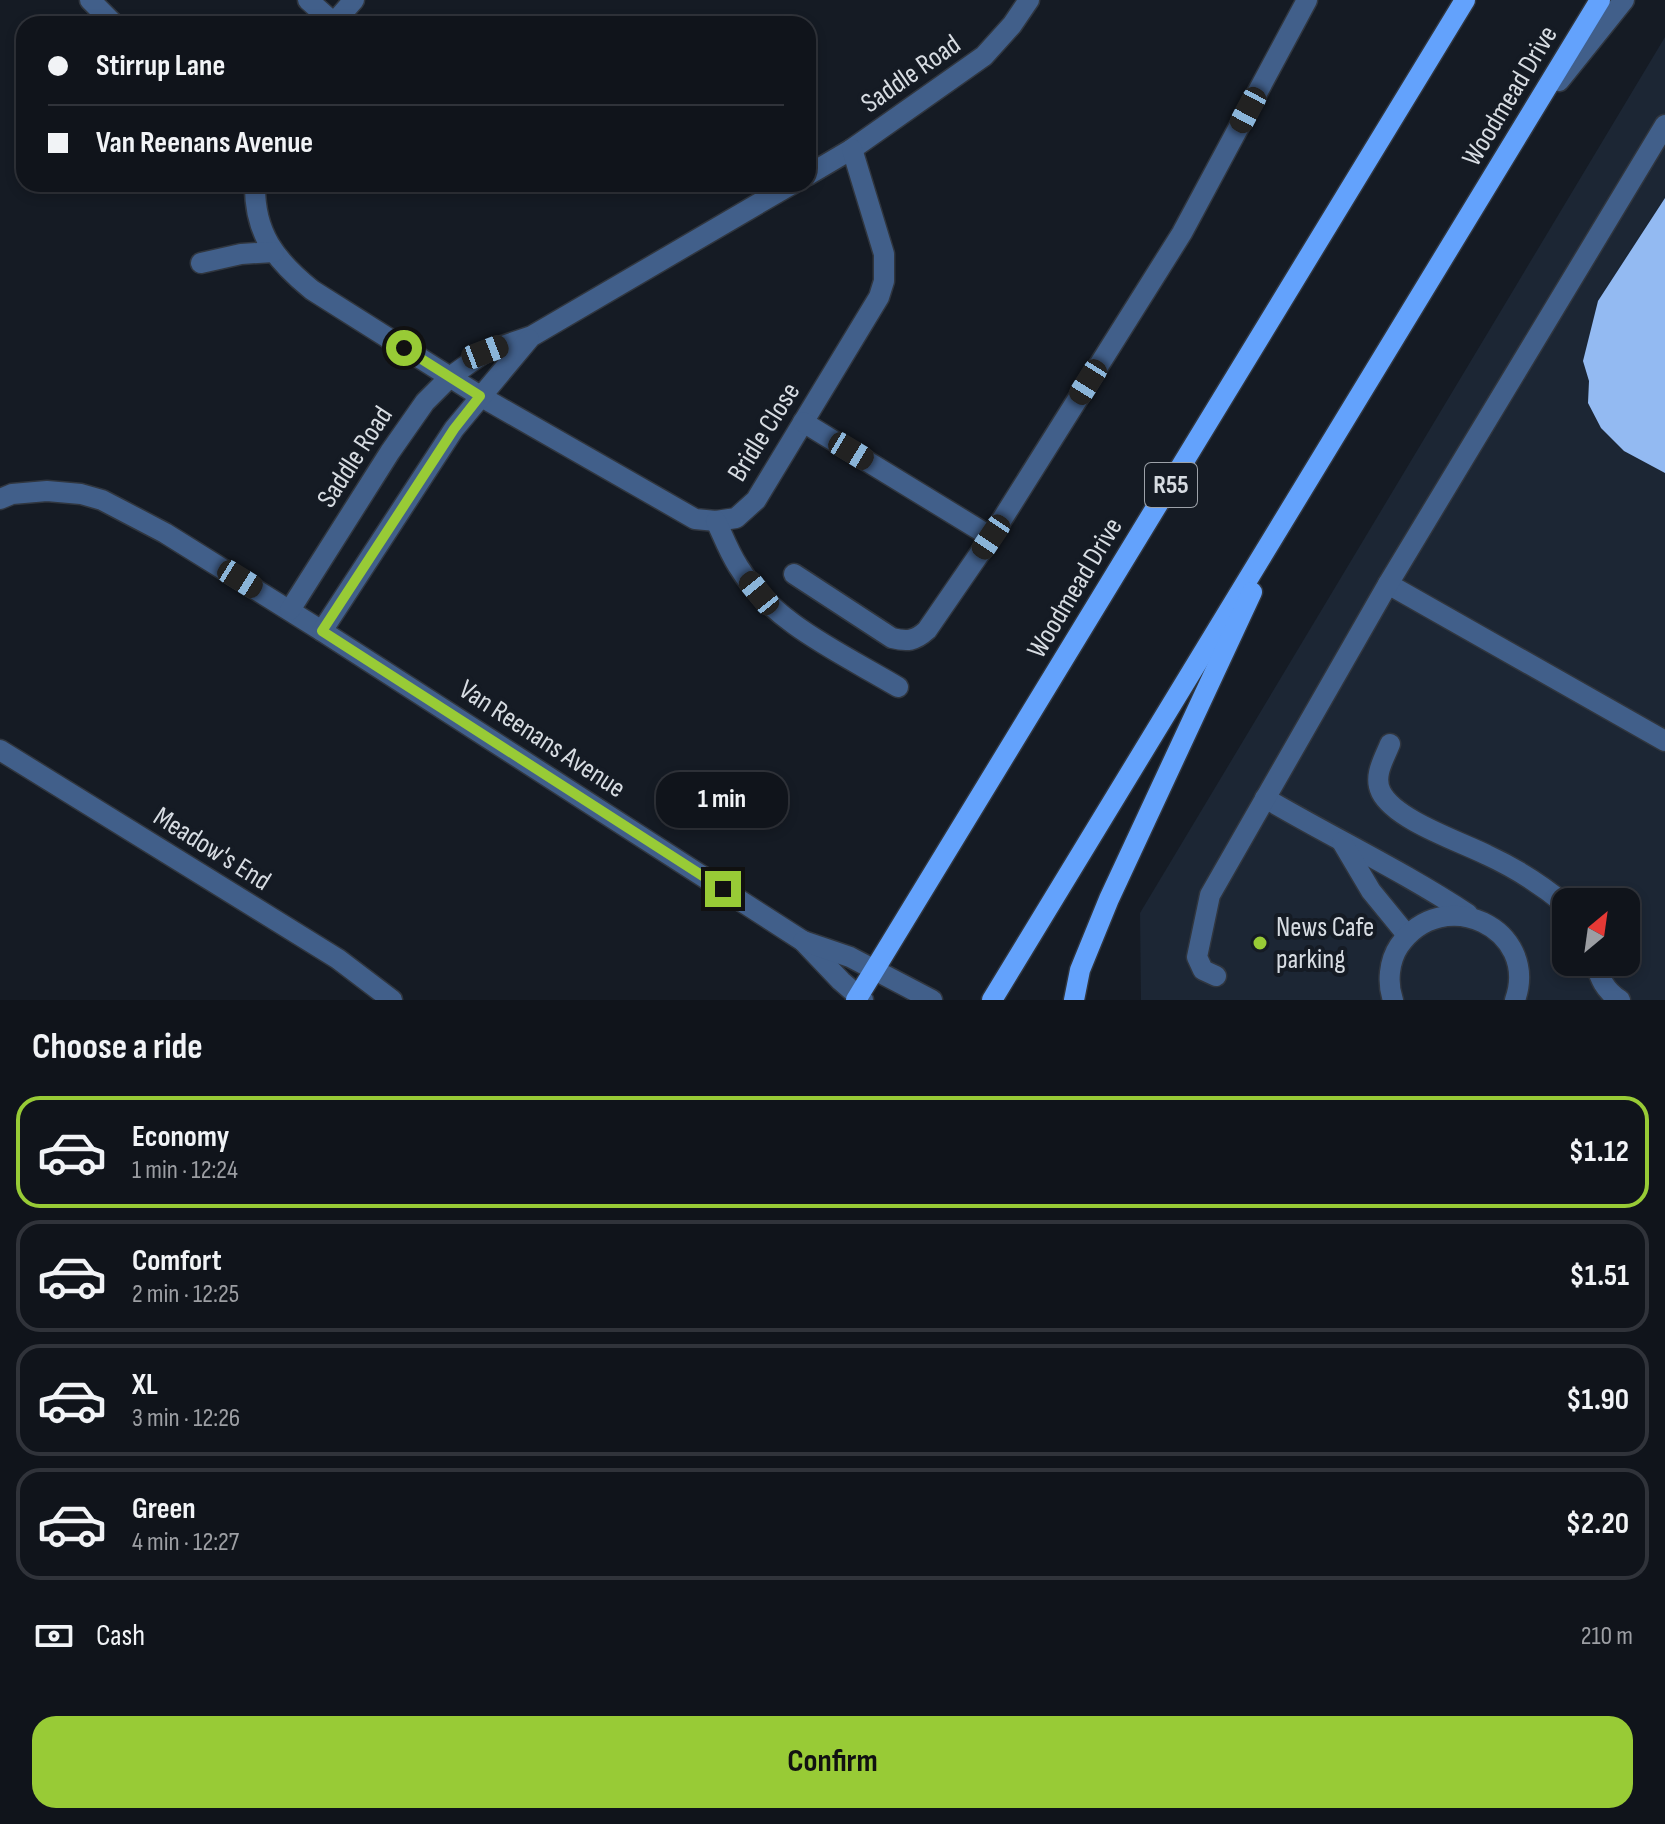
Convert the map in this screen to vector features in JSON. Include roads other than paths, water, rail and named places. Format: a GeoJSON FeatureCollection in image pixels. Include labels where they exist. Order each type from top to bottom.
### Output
{"type":"FeatureCollection","features":[{"type":"Feature","properties":{"kind":"main road","name":"Woodmead Drive"},"geometry":{"type":"LineString","coordinates":[[859,999],[1465,0]]}},
{"type":"Feature","properties":{"kind":"main road","name":"Woodmead Drive"},"geometry":{"type":"LineString","coordinates":[[992,1000],[1600,0]]}},
{"type":"Feature","properties":{"kind":"main road"},"geometry":{"type":"LineString","coordinates":[[1074,1000],[1080,970],[1109,899],[1289,512]]}},
{"type":"Feature","properties":{"kind":"street"},"geometry":{"type":"LineString","coordinates":[[90,0],[106,16]]}},
{"type":"Feature","properties":{"kind":"street"},"geometry":{"type":"LineString","coordinates":[[308,0],[325,16]]}},
{"type":"Feature","properties":{"kind":"street"},"geometry":{"type":"LineString","coordinates":[[341,16],[354,0]]}},
{"type":"Feature","properties":{"kind":"street","name":"Saddle Road"},"geometry":{"type":"LineString","coordinates":[[816,170],[852,149],[984,56],[1012,25],[1029,0]]}},
{"type":"Feature","properties":{"kind":"street"},"geometry":{"type":"LineString","coordinates":[[794,574],[892,638],[904,641],[917,639],[927,630],[991,537],[1182,233],[1307,0]]}},
{"type":"Feature","properties":{"kind":"street"},"geometry":{"type":"LineString","coordinates":[[1535,110],[1624,0]]}},
{"type":"Feature","properties":{"kind":"street"},"geometry":{"type":"LineString","coordinates":[[1216,976],[1203,970],[1197,957],[1210,895],[1388,584],[1665,125]]}},
{"type":"Feature","properties":{"kind":"street","name":"Bridle Close"},"geometry":{"type":"LineString","coordinates":[[716,521],[736,518],[756,500],[879,297],[884,281],[884,254],[852,149]]}},
{"type":"Feature","properties":{"kind":"street"},"geometry":{"type":"LineString","coordinates":[[255,192],[262,234],[286,269],[312,290],[480,396],[682,513],[695,519],[716,521],[739,567],[759,593],[795,625],[898,687]]}},
{"type":"Feature","properties":{"kind":"street","name":"Saddle Road"},"geometry":{"type":"LineString","coordinates":[[290,610],[390,452],[425,402],[450,377],[485,352],[532,336],[778,192]]}},
{"type":"Feature","properties":{"kind":"street"},"geometry":{"type":"LineString","coordinates":[[201,263],[241,254],[274,252]]}},
{"type":"Feature","properties":{"kind":"street","name":"Saddle Road"},"geometry":{"type":"LineString","coordinates":[[322,631],[454,429],[532,336]]}},
{"type":"Feature","properties":{"kind":"street"},"geometry":{"type":"LineString","coordinates":[[803,422],[991,537]]}},
{"type":"Feature","properties":{"kind":"street","name":"Van Reenans Avenue"},"geometry":{"type":"LineString","coordinates":[[0,499],[12,494],[47,491],[81,494],[102,500],[165,533],[290,610],[803,941],[859,999]]}},
{"type":"Feature","properties":{"kind":"street"},"geometry":{"type":"LineString","coordinates":[[1388,584],[1665,741]]}},
{"type":"Feature","properties":{"kind":"street"},"geometry":{"type":"LineString","coordinates":[[1390,744],[1378,780],[1382,794],[1389,802],[1425,827],[1489,856],[1552,893]]}},
{"type":"Feature","properties":{"kind":"street","name":"Meadow's End"},"geometry":{"type":"LineString","coordinates":[[0,750],[338,959],[392,1000]]}},
{"type":"Feature","properties":{"kind":"street"},"geometry":{"type":"LineString","coordinates":[[1265,798],[1369,854],[1489,925],[1503,937],[1514,954],[1519,972],[1515,1000]]}},
{"type":"Feature","properties":{"kind":"street"},"geometry":{"type":"LineString","coordinates":[[1342,842],[1371,891],[1407,935]]}},
{"type":"Feature","properties":{"kind":"street"},"geometry":{"type":"LineString","coordinates":[[1393,1000],[1389,974],[1395,953],[1407,935],[1420,924],[1437,917],[1454,914],[1471,917]]}},
{"type":"Feature","properties":{"kind":"street","name":"Van Reenans Avenue"},"geometry":{"type":"LineString","coordinates":[[803,941],[850,957],[932,1000]]}},
{"type":"Feature","properties":{"kind":"street"},"geometry":{"type":"LineString","coordinates":[[1600,976],[1611,995],[1620,1000]]}},
{"type":"Feature","properties":{"kind":"place","name":"News Cafe parking"},"geometry":{"type":"Point","coordinates":[1260,943]}}]}
